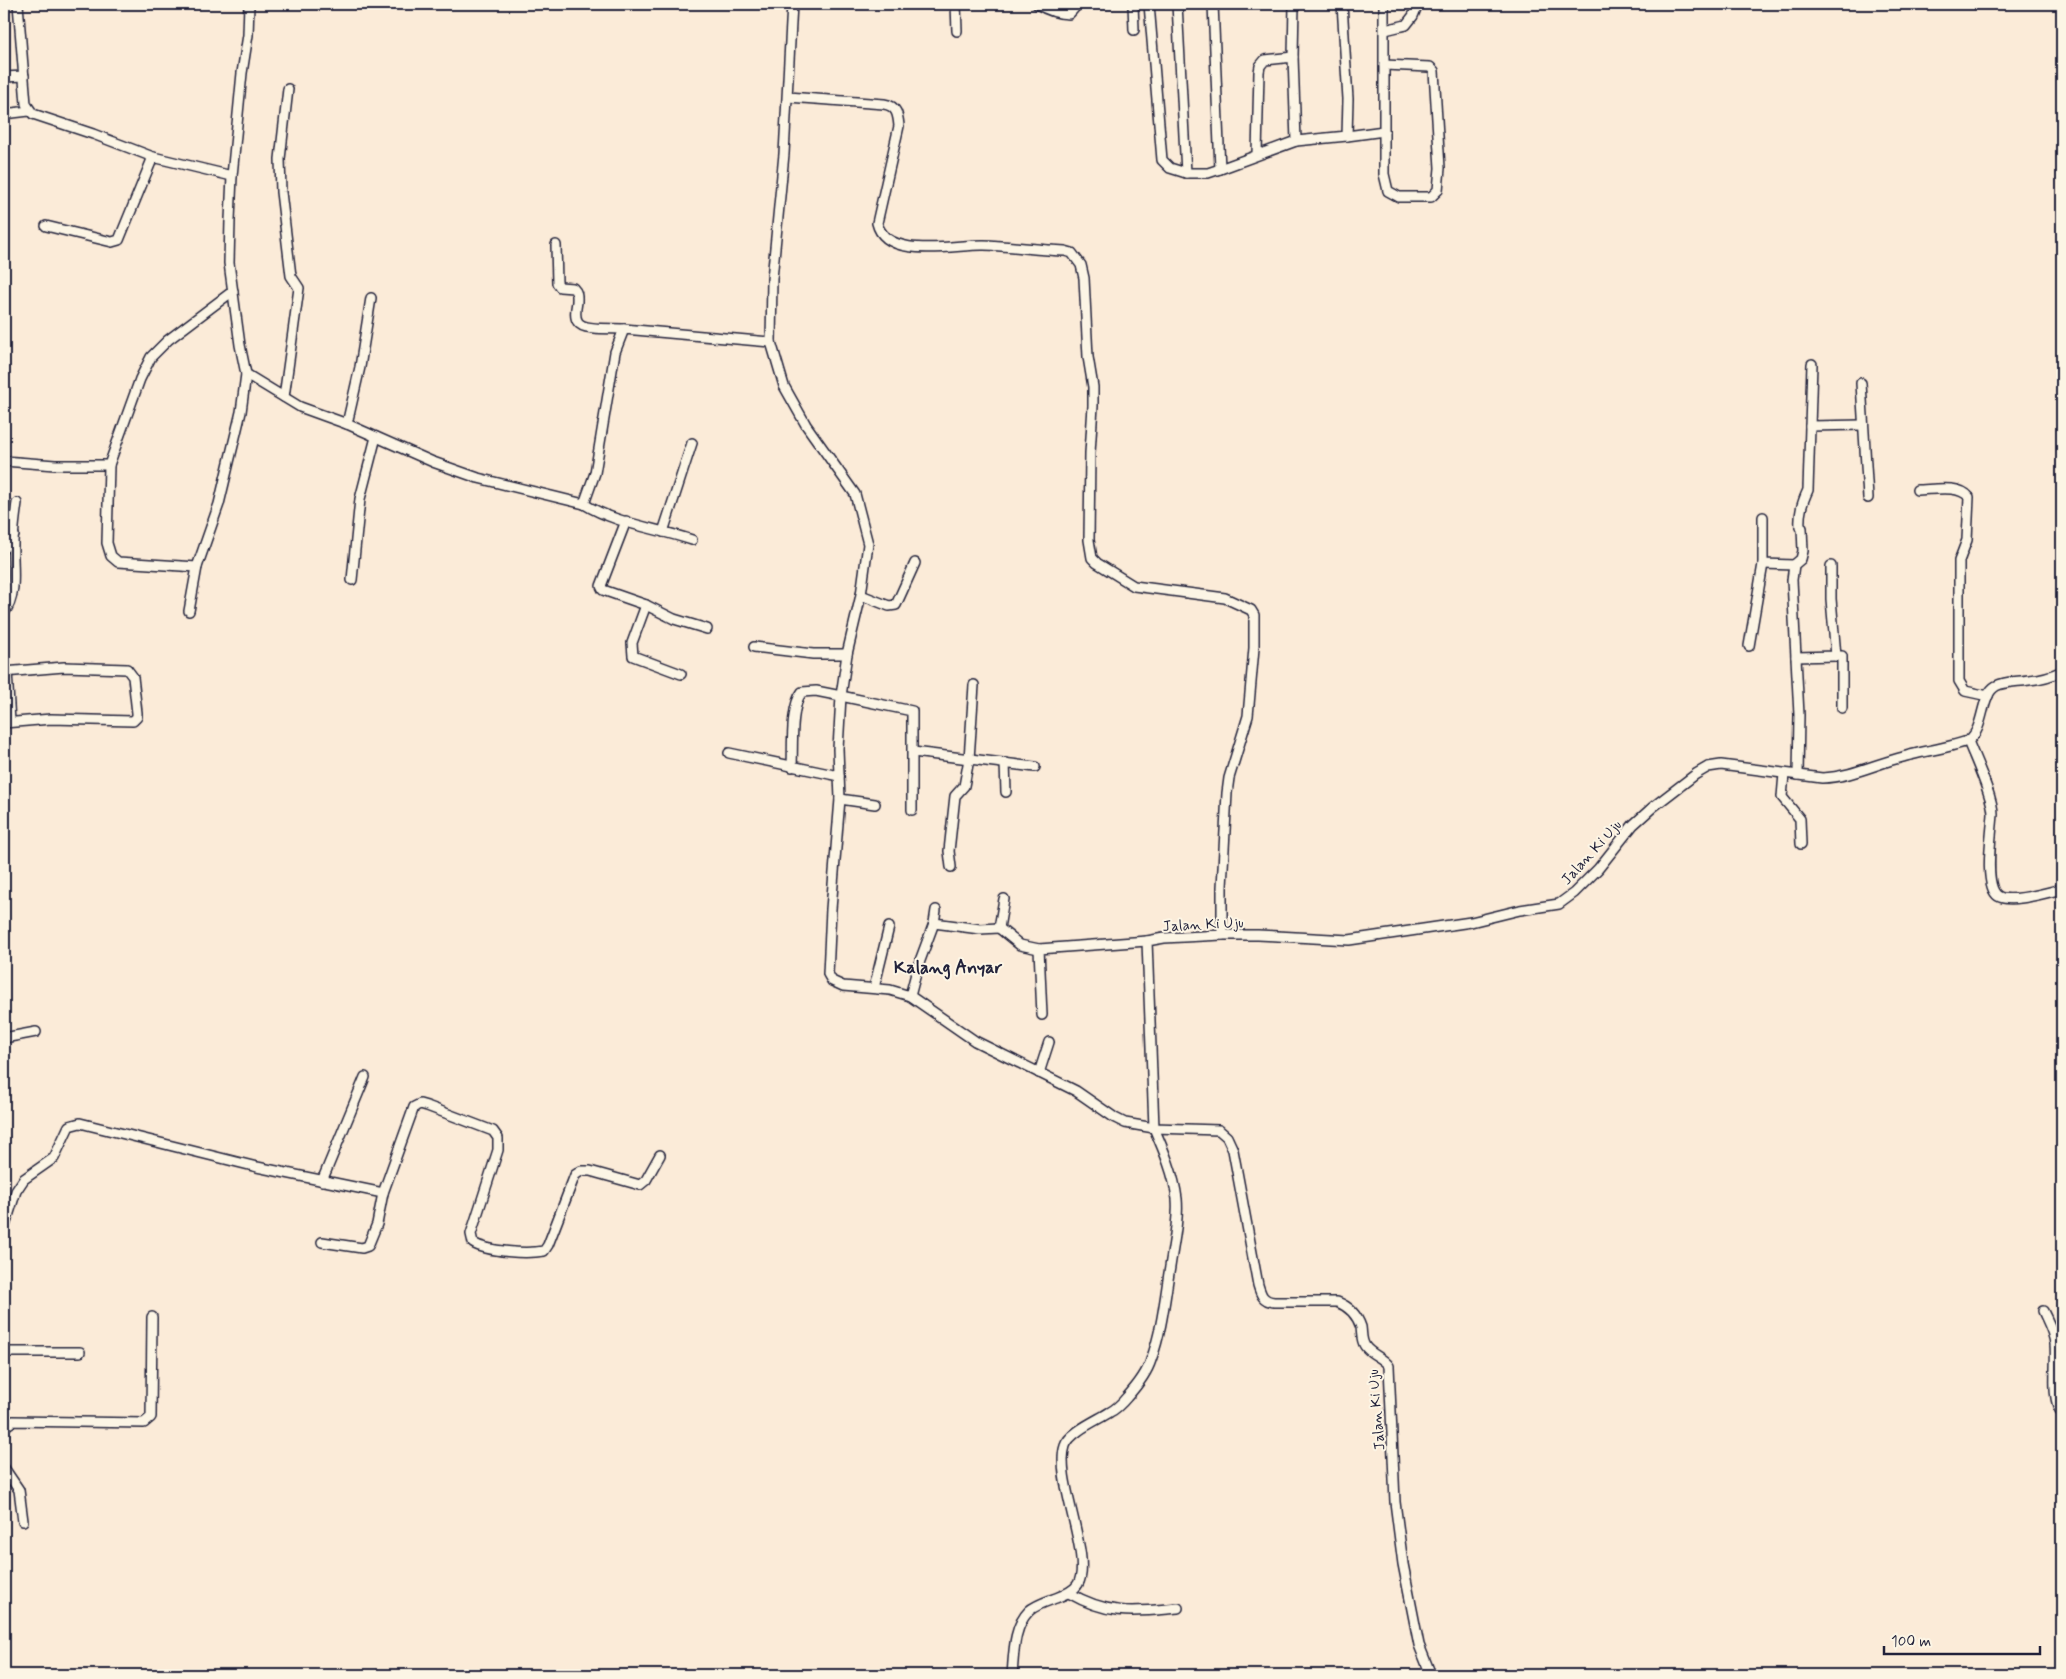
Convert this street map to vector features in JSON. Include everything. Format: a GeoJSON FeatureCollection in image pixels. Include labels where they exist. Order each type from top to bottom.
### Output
{"type":"FeatureCollection","features":[{"type":"Feature","properties":{"kind":"street"},"geometry":{"type":"LineString","coordinates":[[18,4],[26,104],[29,111],[41,118],[93,134],[153,157],[232,176]]}},
{"type":"Feature","properties":{"kind":"street"},"geometry":{"type":"LineString","coordinates":[[189,611],[197,567],[219,504],[241,412],[246,374],[230,263],[232,176],[248,35],[249,4]]}},
{"type":"Feature","properties":{"kind":"street"},"geometry":{"type":"LineString","coordinates":[[792,4],[784,154],[772,279],[771,342],[784,386],[806,425],[855,494],[868,544],[861,595],[847,654],[841,696],[838,749],[840,799],[828,974],[832,981],[843,986],[890,990],[910,996],[975,1041],[1076,1091],[1115,1118],[1125,1123],[1154,1128],[1166,1154],[1174,1181],[1177,1201],[1175,1232],[1163,1313],[1151,1360],[1136,1386],[1112,1412],[1072,1436],[1065,1445],[1063,1458],[1066,1482],[1082,1566],[1078,1583],[1069,1593],[1030,1610],[1021,1622],[1015,1641],[1012,1675]]}},
{"type":"Feature","properties":{"kind":"street"},"geometry":{"type":"LineString","coordinates":[[956,4],[958,31]]}},
{"type":"Feature","properties":{"kind":"street"},"geometry":{"type":"LineString","coordinates":[[1037,4],[1061,14],[1069,14],[1078,4]]}},
{"type":"Feature","properties":{"kind":"street"},"geometry":{"type":"LineString","coordinates":[[1134,4],[1134,30]]}},
{"type":"Feature","properties":{"kind":"street"},"geometry":{"type":"LineString","coordinates":[[1149,4],[1162,160],[1170,168],[1186,173],[1208,173],[1296,141],[1384,131]]}},
{"type":"Feature","properties":{"kind":"street"},"geometry":{"type":"LineString","coordinates":[[1176,4],[1186,173]]}},
{"type":"Feature","properties":{"kind":"street"},"geometry":{"type":"LineString","coordinates":[[1212,4],[1220,169]]}},
{"type":"Feature","properties":{"kind":"street"},"geometry":{"type":"LineString","coordinates":[[1294,4],[1293,57],[1296,141]]}},
{"type":"Feature","properties":{"kind":"street"},"geometry":{"type":"LineString","coordinates":[[1342,4],[1348,99],[1347,136]]}},
{"type":"Feature","properties":{"kind":"street"},"geometry":{"type":"LineString","coordinates":[[1384,4],[1385,30],[1384,65],[1384,174],[1388,191],[1399,197],[1431,197],[1438,190],[1440,168],[1434,71],[1430,67],[1384,65]]}},
{"type":"Feature","properties":{"kind":"street"},"geometry":{"type":"LineString","coordinates":[[1385,30],[1406,25],[1413,16],[1418,4]]}},
{"type":"Feature","properties":{"kind":"street"},"geometry":{"type":"LineString","coordinates":[[1257,154],[1258,72],[1260,66],[1265,60],[1293,57]]}},
{"type":"Feature","properties":{"kind":"street"},"geometry":{"type":"LineString","coordinates":[[4,77],[24,76]]}},
{"type":"Feature","properties":{"kind":"street"},"geometry":{"type":"LineString","coordinates":[[284,397],[299,288],[291,276],[281,192],[280,160],[288,89]]}},
{"type":"Feature","properties":{"kind":"street"},"geometry":{"type":"LineString","coordinates":[[788,97],[884,104],[893,107],[898,114],[898,126],[877,223],[880,233],[885,238],[918,248],[984,245],[1064,251],[1072,253],[1081,265],[1084,278],[1088,357],[1093,387],[1089,540],[1092,558],[1103,568],[1140,588],[1200,593],[1225,598],[1251,610],[1254,615],[1254,648],[1248,716],[1229,778],[1227,793],[1222,887],[1222,935]]}},
{"type":"Feature","properties":{"kind":"street"},"geometry":{"type":"LineString","coordinates":[[4,114],[29,111]]}},
{"type":"Feature","properties":{"kind":"street"},"geometry":{"type":"LineString","coordinates":[[46,226],[112,242],[119,240],[153,157]]}},
{"type":"Feature","properties":{"kind":"street"},"geometry":{"type":"LineString","coordinates":[[556,245],[557,282],[560,287],[574,288],[577,292],[576,317],[578,323],[585,327],[771,342]]}},
{"type":"Feature","properties":{"kind":"street"},"geometry":{"type":"LineString","coordinates":[[197,567],[118,562],[111,556],[107,543],[109,465],[140,379],[150,358],[168,340],[233,291]]}},
{"type":"Feature","properties":{"kind":"street"},"geometry":{"type":"LineString","coordinates":[[348,424],[360,367],[371,298]]}},
{"type":"Feature","properties":{"kind":"street"},"geometry":{"type":"LineString","coordinates":[[584,504],[596,473],[616,352],[624,329]]}},
{"type":"Feature","properties":{"kind":"street"},"geometry":{"type":"LineString","coordinates":[[1763,564],[1794,564],[1801,559],[1803,552],[1800,520],[1802,503],[1808,490],[1812,364]]}},
{"type":"Feature","properties":{"kind":"street"},"geometry":{"type":"LineString","coordinates":[[246,374],[300,407],[348,424],[433,462],[478,478],[584,504],[593,510],[692,540]]}},
{"type":"Feature","properties":{"kind":"street"},"geometry":{"type":"LineString","coordinates":[[1861,383],[1868,498]]}},
{"type":"Feature","properties":{"kind":"street"},"geometry":{"type":"LineString","coordinates":[[1810,426],[1863,424]]}},
{"type":"Feature","properties":{"kind":"street"},"geometry":{"type":"LineString","coordinates":[[352,580],[360,499],[376,438]]}},
{"type":"Feature","properties":{"kind":"street"},"geometry":{"type":"LineString","coordinates":[[663,532],[692,443]]}},
{"type":"Feature","properties":{"kind":"street"},"geometry":{"type":"LineString","coordinates":[[4,460],[55,465],[109,465]]}},
{"type":"Feature","properties":{"kind":"street"},"geometry":{"type":"LineString","coordinates":[[1917,490],[1959,490],[1966,493],[1969,497],[1967,540],[1959,561],[1959,681],[1965,691],[1988,696]]}},
{"type":"Feature","properties":{"kind":"street"},"geometry":{"type":"LineString","coordinates":[[4,613],[11,601],[14,587],[8,574],[17,503]]}},
{"type":"Feature","properties":{"kind":"street"},"geometry":{"type":"LineString","coordinates":[[1749,646],[1763,564],[1763,517]]}},
{"type":"Feature","properties":{"kind":"street"},"geometry":{"type":"LineString","coordinates":[[626,521],[601,588],[646,605],[674,619],[707,629]]}},
{"type":"Feature","properties":{"kind":"street"},"geometry":{"type":"LineString","coordinates":[[4,548],[14,535]]}},
{"type":"Feature","properties":{"kind":"street"},"geometry":{"type":"LineString","coordinates":[[861,595],[889,606],[896,605],[914,563]]}},
{"type":"Feature","properties":{"kind":"street"},"geometry":{"type":"LineString","coordinates":[[1794,564],[1793,599],[1799,715],[1798,775]]}},
{"type":"Feature","properties":{"kind":"street"},"geometry":{"type":"LineString","coordinates":[[1832,566],[1831,599],[1836,656]]}},
{"type":"Feature","properties":{"kind":"street"},"geometry":{"type":"LineString","coordinates":[[646,605],[632,643],[633,656],[681,674]]}},
{"type":"Feature","properties":{"kind":"street"},"geometry":{"type":"LineString","coordinates":[[754,647],[813,654],[847,654]]}},
{"type":"Feature","properties":{"kind":"street"},"geometry":{"type":"LineString","coordinates":[[1796,657],[1842,656],[1842,708]]}},
{"type":"Feature","properties":{"kind":"street"},"geometry":{"type":"LineString","coordinates":[[64,667],[127,669],[134,677],[137,717],[133,721],[51,719],[7,723],[5,672],[64,667]]}},
{"type":"Feature","properties":{"kind":"street"},"geometry":{"type":"LineString","coordinates":[[2062,671],[2043,678],[2004,682],[1994,687],[1988,696],[1976,732],[1968,741],[1986,785],[1993,811],[1989,881],[1993,892],[2000,898],[2010,899],[2062,889]]}},
{"type":"Feature","properties":{"kind":"street"},"geometry":{"type":"LineString","coordinates":[[950,868],[949,851],[955,796],[964,786],[969,759],[974,685]]}},
{"type":"Feature","properties":{"kind":"street"},"geometry":{"type":"LineString","coordinates":[[792,768],[793,729],[802,692],[841,696],[912,711],[912,810]]}},
{"type":"Feature","properties":{"kind":"street","name":"Jalan Ki Uju"},"geometry":{"type":"LineString","coordinates":[[1431,1675],[1419,1645],[1403,1564],[1395,1502],[1389,1366],[1386,1360],[1370,1352],[1366,1346],[1356,1316],[1345,1305],[1337,1302],[1274,1302],[1263,1298],[1258,1286],[1233,1150],[1227,1137],[1219,1130],[1154,1128],[1147,941],[1164,938],[1222,935],[1349,940],[1471,922],[1520,910],[1559,904],[1598,869],[1633,826],[1652,807],[1708,767],[1721,765],[1784,774],[1838,777],[1901,757],[1968,741]]}},
{"type":"Feature","properties":{"kind":"street"},"geometry":{"type":"LineString","coordinates":[[913,752],[1035,768]]}},
{"type":"Feature","properties":{"kind":"street"},"geometry":{"type":"LineString","coordinates":[[730,754],[839,776]]}},
{"type":"Feature","properties":{"kind":"street"},"geometry":{"type":"LineString","coordinates":[[1005,764],[1006,792]]}},
{"type":"Feature","properties":{"kind":"street"},"geometry":{"type":"LineString","coordinates":[[1784,774],[1782,797],[1800,819],[1801,844]]}},
{"type":"Feature","properties":{"kind":"street"},"geometry":{"type":"LineString","coordinates":[[840,799],[875,804]]}},
{"type":"Feature","properties":{"kind":"street"},"geometry":{"type":"LineString","coordinates":[[999,928],[1004,899]]}},
{"type":"Feature","properties":{"kind":"street"},"geometry":{"type":"LineString","coordinates":[[910,996],[920,958],[934,923],[936,910]]}},
{"type":"Feature","properties":{"kind":"street"},"geometry":{"type":"LineString","coordinates":[[934,923],[980,929],[999,928],[1020,944],[1039,949],[1147,941]]}},
{"type":"Feature","properties":{"kind":"street"},"geometry":{"type":"LineString","coordinates":[[874,988],[888,927]]}},
{"type":"Feature","properties":{"kind":"street"},"geometry":{"type":"LineString","coordinates":[[1039,949],[1042,1015]]}},
{"type":"Feature","properties":{"kind":"street"},"geometry":{"type":"LineString","coordinates":[[4,1038],[36,1032]]}},
{"type":"Feature","properties":{"kind":"street"},"geometry":{"type":"LineString","coordinates":[[1039,1073],[1049,1042]]}},
{"type":"Feature","properties":{"kind":"street"},"geometry":{"type":"LineString","coordinates":[[322,1181],[364,1077]]}},
{"type":"Feature","properties":{"kind":"street"},"geometry":{"type":"LineString","coordinates":[[322,1242],[362,1248],[368,1246],[377,1224],[383,1192],[414,1107],[420,1104],[493,1131],[498,1138],[498,1150],[471,1234],[473,1243],[481,1248],[534,1252],[544,1250],[575,1175],[581,1171],[590,1171],[640,1185],[646,1180],[660,1155]]}},
{"type":"Feature","properties":{"kind":"street"},"geometry":{"type":"LineString","coordinates":[[4,1229],[16,1191],[24,1179],[54,1158],[70,1126],[80,1123],[258,1167],[383,1192]]}},
{"type":"Feature","properties":{"kind":"street"},"geometry":{"type":"LineString","coordinates":[[2043,1311],[2052,1330],[2055,1344],[2056,1403],[2062,1414]]}},
{"type":"Feature","properties":{"kind":"street"},"geometry":{"type":"LineString","coordinates":[[4,1435],[4,1427],[13,1421],[144,1423],[150,1420],[152,1317]]}},
{"type":"Feature","properties":{"kind":"street"},"geometry":{"type":"LineString","coordinates":[[4,1352],[80,1352]]}},
{"type":"Feature","properties":{"kind":"street"},"geometry":{"type":"LineString","coordinates":[[4,1468],[19,1490],[23,1522]]}},
{"type":"Feature","properties":{"kind":"street"},"geometry":{"type":"LineString","coordinates":[[1069,1593],[1083,1601],[1105,1608],[1131,1612],[1178,1608]]}},
{"type":"Feature","properties":{"kind":"district","name":"Kalang Anyar"},"geometry":{"type":"Point","coordinates":[948,967]}}]}
